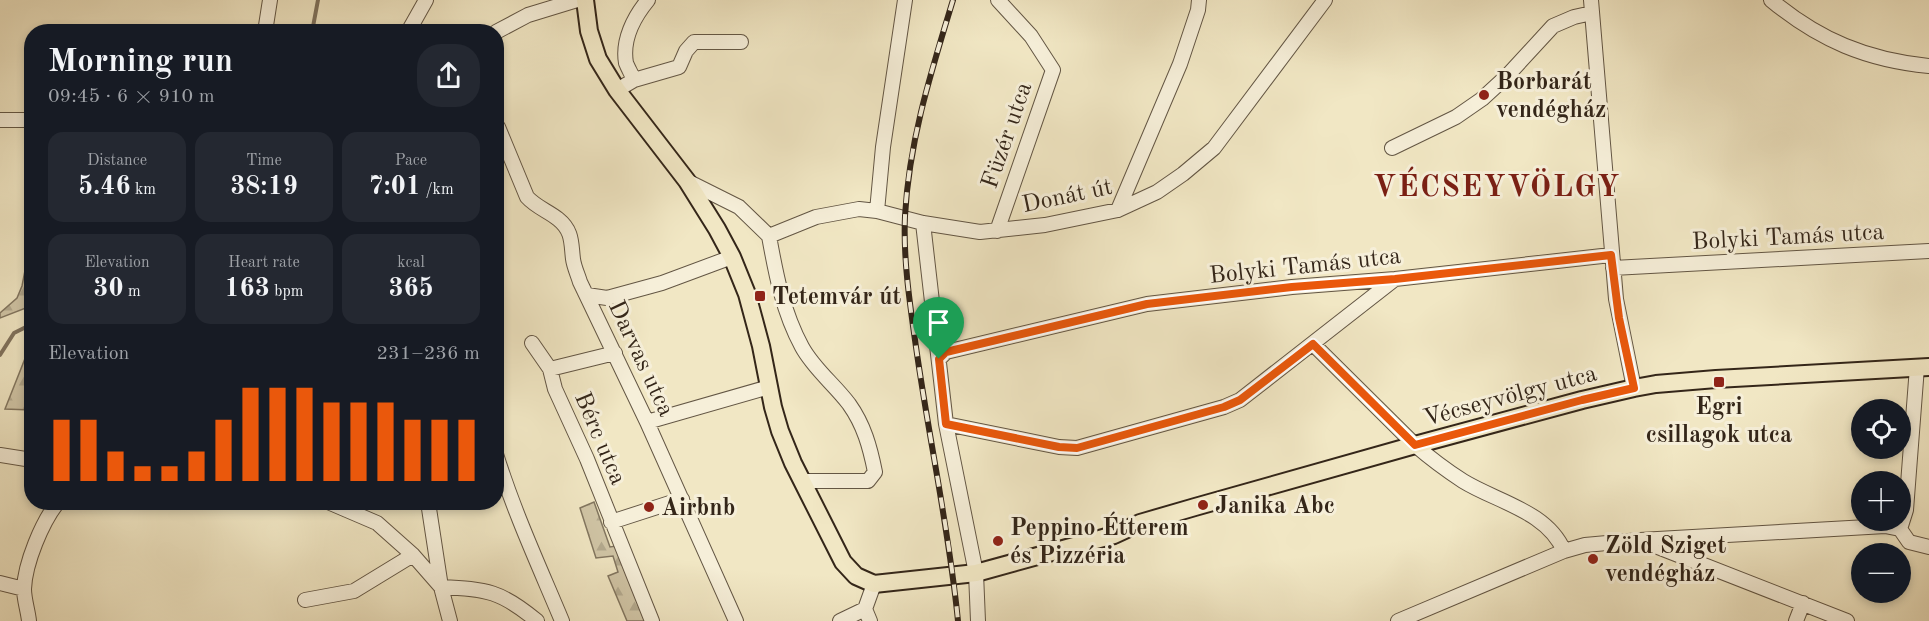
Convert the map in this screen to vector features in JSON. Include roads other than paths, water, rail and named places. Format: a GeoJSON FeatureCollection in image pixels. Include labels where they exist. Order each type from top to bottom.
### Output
{"type":"FeatureCollection","features":[{"type":"Feature","properties":{"kind":"main road"},"geometry":{"type":"LineString","coordinates":[[585,0],[589,32],[598,58],[617,90],[687,180],[732,257],[747,294],[780,431],[802,481],[843,562],[856,576],[874,584]]}},
{"type":"Feature","properties":{"kind":"main road","name":"Vécseyvölgy utca"},"geometry":{"type":"LineString","coordinates":[[874,584],[976,573],[1114,535],[1140,523],[1415,445],[1634,388],[1716,379],[1923,367]]}},
{"type":"Feature","properties":{"kind":"street"},"geometry":{"type":"LineString","coordinates":[[266,24],[270,0]]}},
{"type":"Feature","properties":{"kind":"street"},"geometry":{"type":"LineString","coordinates":[[412,24],[426,0]]}},
{"type":"Feature","properties":{"kind":"street"},"geometry":{"type":"LineString","coordinates":[[504,28],[528,15],[577,0]]}},
{"type":"Feature","properties":{"kind":"street"},"geometry":{"type":"LineString","coordinates":[[634,80],[626,63],[627,37],[639,11],[648,0]]}},
{"type":"Feature","properties":{"kind":"street"},"geometry":{"type":"LineString","coordinates":[[877,211],[885,136],[905,0]]}},
{"type":"Feature","properties":{"kind":"street","name":"Füzér utca"},"geometry":{"type":"LineString","coordinates":[[997,231],[1053,70],[1031,36],[998,0]]}},
{"type":"Feature","properties":{"kind":"street"},"geometry":{"type":"LineString","coordinates":[[1118,210],[1180,64],[1198,10],[1199,0]]}},
{"type":"Feature","properties":{"kind":"street","name":"Donát út"},"geometry":{"type":"LineString","coordinates":[[769,236],[816,217],[859,209],[877,211],[922,224],[980,232],[1045,225],[1118,210],[1157,192],[1214,148],[1325,0]]}},
{"type":"Feature","properties":{"kind":"street"},"geometry":{"type":"LineString","coordinates":[[1771,0],[1798,22],[1841,45],[1888,60],[1929,66]]}},
{"type":"Feature","properties":{"kind":"street"},"geometry":{"type":"LineString","coordinates":[[1392,148],[1456,117],[1482,99],[1507,76],[1553,26],[1591,7],[1612,261],[1619,318],[1634,388]]}},
{"type":"Feature","properties":{"kind":"street"},"geometry":{"type":"LineString","coordinates":[[617,90],[634,80],[679,67],[686,51],[694,42],[741,42]]}},
{"type":"Feature","properties":{"kind":"street"},"geometry":{"type":"LineString","coordinates":[[0,120],[24,120]]}},
{"type":"Feature","properties":{"kind":"street","name":"Darvas utca"},"geometry":{"type":"LineString","coordinates":[[504,141],[527,197],[567,228],[573,244],[573,260],[587,295],[736,621]]}},
{"type":"Feature","properties":{"kind":"street"},"geometry":{"type":"LineString","coordinates":[[687,180],[739,207],[769,236],[784,308],[802,347],[815,368],[848,404],[864,428],[875,472],[868,481],[802,481]]}},
{"type":"Feature","properties":{"kind":"street"},"geometry":{"type":"LineString","coordinates":[[922,224],[946,424],[976,573],[978,621]]}},
{"type":"Feature","properties":{"kind":"street","name":"Bolyki Tamás utca"},"geometry":{"type":"LineString","coordinates":[[939,359],[946,352],[1147,304],[1292,287],[1612,261],[1929,251]]}},
{"type":"Feature","properties":{"kind":"street"},"geometry":{"type":"LineString","coordinates":[[587,295],[608,298],[662,283],[732,257]]}},
{"type":"Feature","properties":{"kind":"street"},"geometry":{"type":"LineString","coordinates":[[946,424],[1059,447],[1077,448],[1224,407],[1240,400],[1395,279]]}},
{"type":"Feature","properties":{"kind":"street","name":"Bérc utca"},"geometry":{"type":"LineString","coordinates":[[532,343],[550,369],[555,389],[587,459],[652,621]]}},
{"type":"Feature","properties":{"kind":"street"},"geometry":{"type":"LineString","coordinates":[[1313,344],[1415,445],[1464,481],[1543,522],[1559,538],[1564,550]]}},
{"type":"Feature","properties":{"kind":"street"},"geometry":{"type":"LineString","coordinates":[[550,369],[615,353]]}},
{"type":"Feature","properties":{"kind":"street"},"geometry":{"type":"LineString","coordinates":[[1911,471],[1923,367]]}},
{"type":"Feature","properties":{"kind":"street"},"geometry":{"type":"LineString","coordinates":[[647,422],[769,387]]}},
{"type":"Feature","properties":{"kind":"street"},"geometry":{"type":"LineString","coordinates":[[0,455],[24,459]]}},
{"type":"Feature","properties":{"kind":"street"},"geometry":{"type":"LineString","coordinates":[[504,479],[562,621]]}},
{"type":"Feature","properties":{"kind":"street"},"geometry":{"type":"LineString","coordinates":[[611,522],[682,499]]}},
{"type":"Feature","properties":{"kind":"street"},"geometry":{"type":"LineString","coordinates":[[29,621],[24,589],[37,541],[51,510]]}},
{"type":"Feature","properties":{"kind":"street"},"geometry":{"type":"LineString","coordinates":[[346,510],[376,523],[413,555],[441,587],[476,588],[490,591],[537,621]]}},
{"type":"Feature","properties":{"kind":"street"},"geometry":{"type":"LineString","coordinates":[[429,510],[441,587],[450,621]]}},
{"type":"Feature","properties":{"kind":"street"},"geometry":{"type":"LineString","coordinates":[[1398,621],[1564,550],[1640,540],[1851,528]]}},
{"type":"Feature","properties":{"kind":"street"},"geometry":{"type":"LineString","coordinates":[[1901,531],[1909,542],[1929,547]]}},
{"type":"Feature","properties":{"kind":"street"},"geometry":{"type":"LineString","coordinates":[[1640,540],[1847,621]]}},
{"type":"Feature","properties":{"kind":"street"},"geometry":{"type":"LineString","coordinates":[[305,600],[354,591],[413,555]]}},
{"type":"Feature","properties":{"kind":"street"},"geometry":{"type":"LineString","coordinates":[[0,583],[24,589]]}},
{"type":"Feature","properties":{"kind":"street"},"geometry":{"type":"LineString","coordinates":[[840,621],[868,615],[874,584]]}},
{"type":"Feature","properties":{"kind":"street"},"geometry":{"type":"LineString","coordinates":[[1796,621],[1803,603]]}},
{"type":"Feature","properties":{"kind":"waterway"},"geometry":{"type":"LineString","coordinates":[[314,24],[318,0]]}},
{"type":"Feature","properties":{"kind":"waterway"},"geometry":{"type":"LineString","coordinates":[[0,355],[14,333],[24,328]]}},
{"type":"Feature","properties":{"kind":"railway"},"geometry":{"type":"LineString","coordinates":[[953,0],[929,80],[916,134],[907,188],[905,232],[911,315],[958,621]]}},
{"type":"Feature","properties":{"kind":"place","name":"Borbarát vendégház"},"geometry":{"type":"Point","coordinates":[1484,95]}},
{"type":"Feature","properties":{"kind":"place","name":"Tetemvár út"},"geometry":{"type":"Point","coordinates":[760,296]}},
{"type":"Feature","properties":{"kind":"place","name":"Egri csillagok utca"},"geometry":{"type":"Point","coordinates":[1719,382]}},
{"type":"Feature","properties":{"kind":"place","name":"Janika Abc"},"geometry":{"type":"Point","coordinates":[1203,505]}},
{"type":"Feature","properties":{"kind":"place","name":"Airbnb"},"geometry":{"type":"Point","coordinates":[649,507]}},
{"type":"Feature","properties":{"kind":"place","name":"Peppino Étterem és Pizzéria"},"geometry":{"type":"Point","coordinates":[998,541]}},
{"type":"Feature","properties":{"kind":"place","name":"Zöld Sziget vendégház"},"geometry":{"type":"Point","coordinates":[1593,559]}},
{"type":"Feature","properties":{"kind":"district","name":"VÉCSEYVÖLGY"},"geometry":{"type":"Point","coordinates":[1497,186]}}]}
